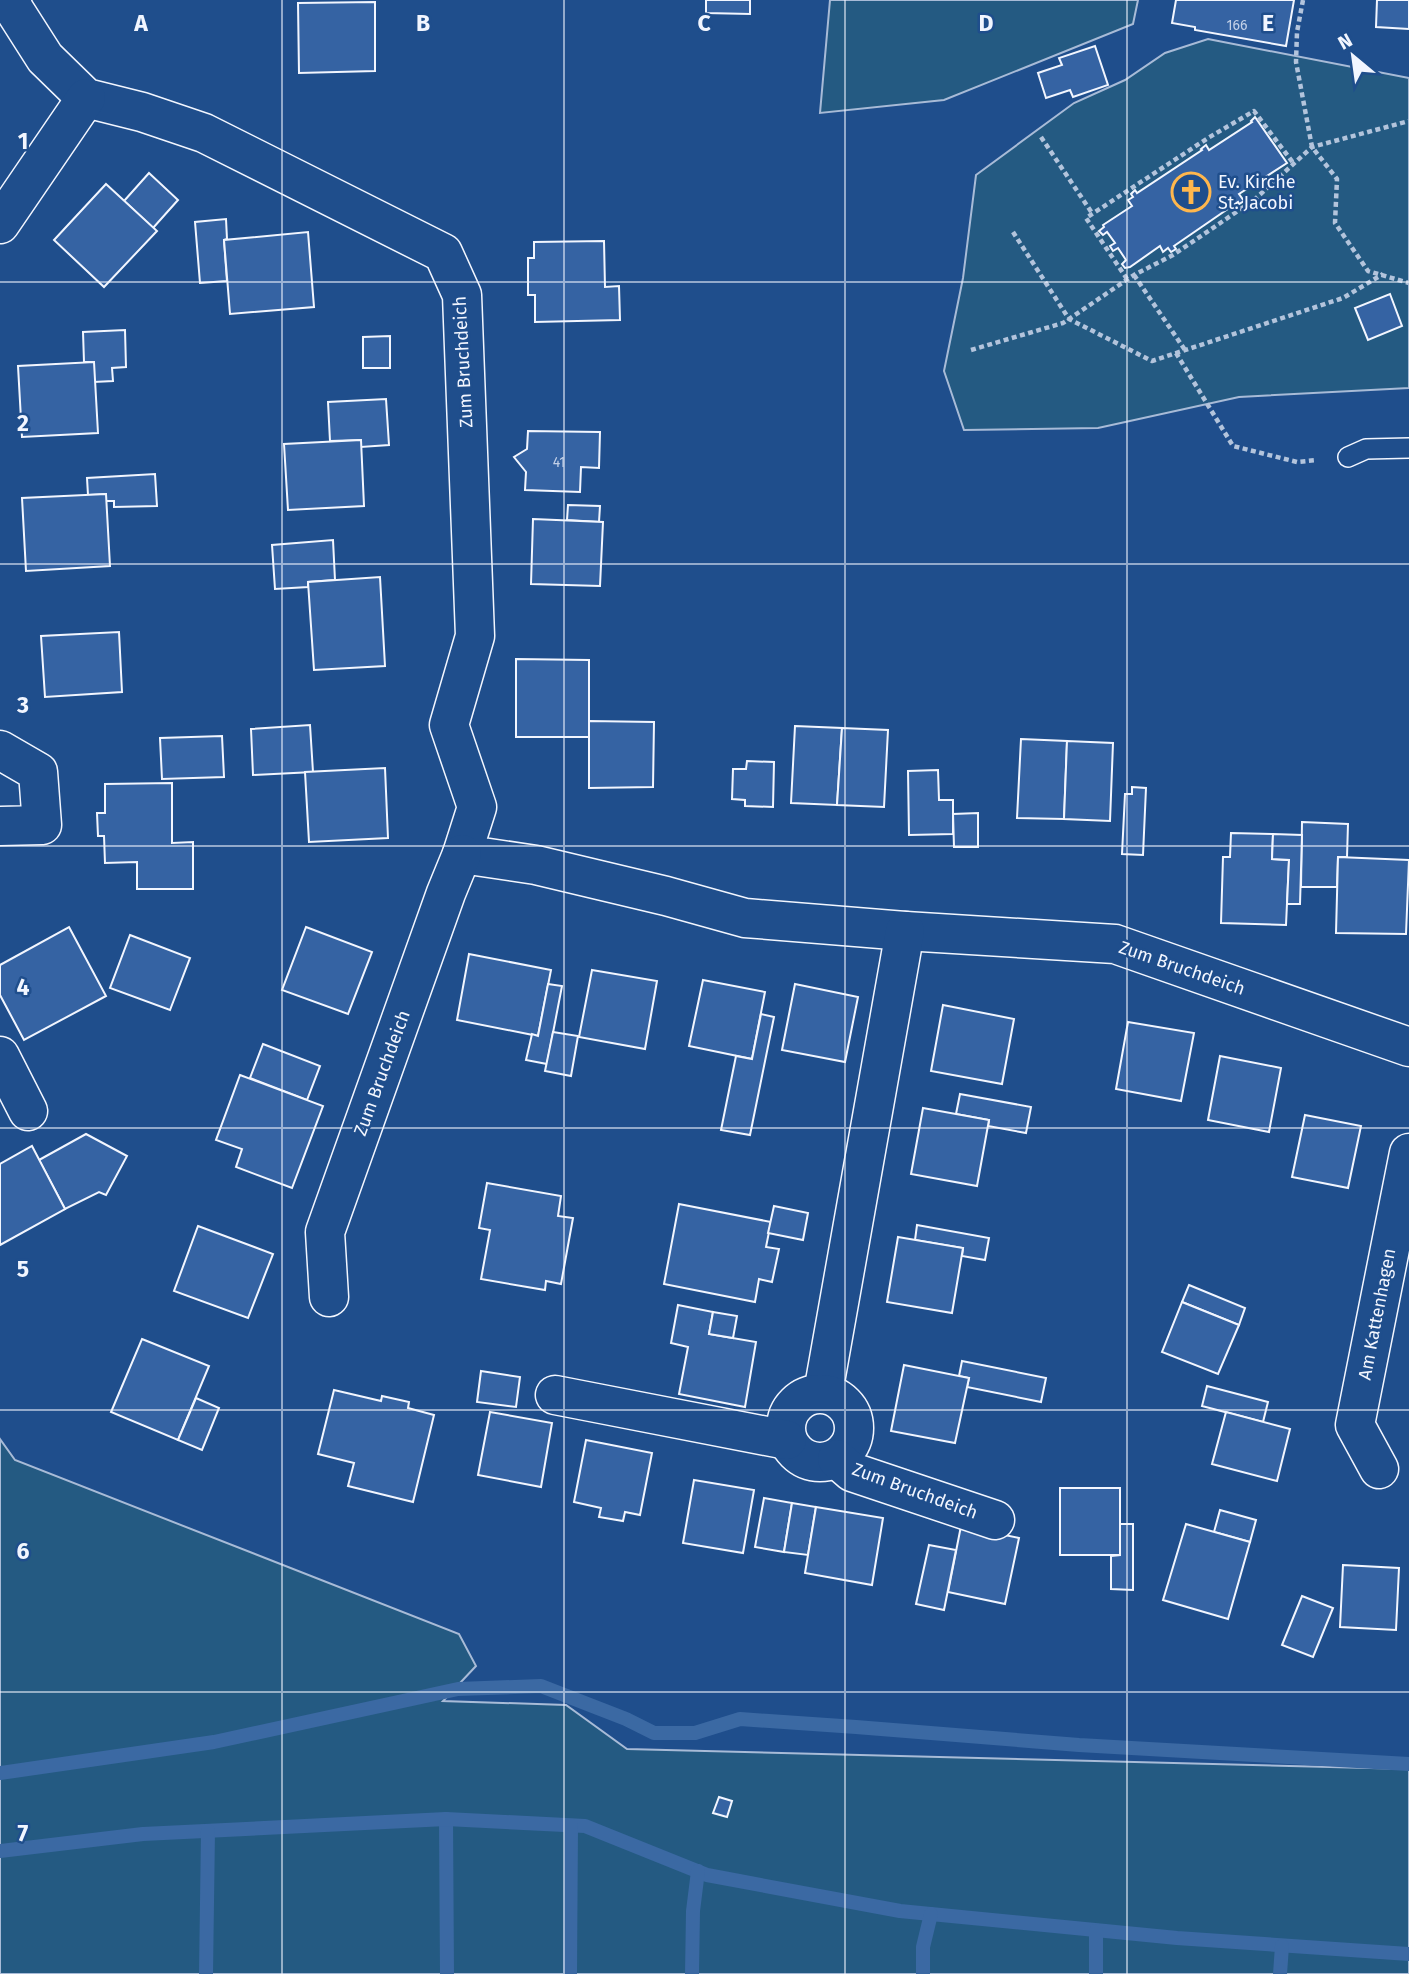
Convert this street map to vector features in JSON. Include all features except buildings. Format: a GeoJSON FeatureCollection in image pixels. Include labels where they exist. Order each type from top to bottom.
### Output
{"type":"FeatureCollection","features":[{"type":"Feature","properties":{"kind":"street"},"geometry":{"type":"LineString","coordinates":[[0,224],[86,98],[45,58],[10,0]]}},
{"type":"Feature","properties":{"kind":"street","name":"Zum Bruchdeich"},"geometry":{"type":"LineString","coordinates":[[86,98],[142,112],[204,133],[443,253],[462,295],[475,636],[450,725],[477,807],[325,1232],[328,1297]]}},
{"type":"Feature","properties":{"kind":"street"},"geometry":{"type":"LineString","coordinates":[[0,750],[38,772],[42,825],[0,825]]}},
{"type":"Feature","properties":{"kind":"street","name":"Zum Bruchdeich"},"geometry":{"type":"LineString","coordinates":[[462,854],[536,865],[745,918],[1115,944],[1409,1047]]}},
{"type":"Feature","properties":{"kind":"street"},"geometry":{"type":"LineString","coordinates":[[787,1440],[785,1422],[792,1406],[806,1395],[823,1393],[905,931]]}},
{"type":"Feature","properties":{"kind":"street"},"geometry":{"type":"LineString","coordinates":[[0,1056],[28,1111]]}},
{"type":"Feature","properties":{"kind":"street","name":"Am Kattenhagen"},"geometry":{"type":"LineString","coordinates":[[1379,1469],[1355,1425],[1409,1153]]}},
{"type":"Feature","properties":{"kind":"street","name":"Zum Bruchdeich"},"geometry":{"type":"LineString","coordinates":[[555,1395],[787,1440],[795,1452],[807,1461],[822,1462],[836,1459],[850,1446],[855,1430],[852,1412],[840,1399],[823,1393]]}},
{"type":"Feature","properties":{"kind":"street","name":"Zum Bruchdeich"},"geometry":{"type":"LineString","coordinates":[[836,1459],[852,1472],[995,1520]]}},
{"type":"Feature","properties":{"kind":"lane"},"geometry":{"type":"LineString","coordinates":[[1348,457],[1366,449],[1409,448]]}},
{"type":"Feature","properties":{"kind":"path"},"geometry":{"type":"LineString","coordinates":[[1303,0],[1297,32],[1296,62],[1312,147],[1337,179],[1335,223],[1368,271],[1409,283]]}},
{"type":"Feature","properties":{"kind":"path"},"geometry":{"type":"LineString","coordinates":[[1126,279],[1086,218],[1092,213],[1254,111],[1294,164]]}},
{"type":"Feature","properties":{"kind":"path"},"geometry":{"type":"LineString","coordinates":[[971,350],[1063,323],[1126,279],[1173,256],[1254,200],[1312,147],[1409,121]]}},
{"type":"Feature","properties":{"kind":"path"},"geometry":{"type":"LineString","coordinates":[[1041,137],[1092,213]]}},
{"type":"Feature","properties":{"kind":"path"},"geometry":{"type":"LineString","coordinates":[[1013,232],[1069,319],[1152,361],[1343,298],[1383,274]]}},
{"type":"Feature","properties":{"kind":"path"},"geometry":{"type":"LineString","coordinates":[[1134,275],[1185,350]]}},
{"type":"Feature","properties":{"kind":"path"},"geometry":{"type":"LineString","coordinates":[[1175,353],[1233,446],[1297,462],[1348,457]]}},
{"type":"Feature","properties":{"kind":"shaded area"},"geometry":{"type":"Polygon","coordinates":[[[830,0],[1138,0],[1133,24],[944,100],[820,113],[830,0]]]}},
{"type":"Feature","properties":{"kind":"shaded area"},"geometry":{"type":"Polygon","coordinates":[[[1208,39],[1409,78],[1409,388],[1239,397],[1098,428],[964,430],[944,371],[963,278],[976,175],[1074,103],[1125,80],[1165,53],[1208,39]]]}},
{"type":"Feature","properties":{"kind":"shaded area"},"geometry":{"type":"Polygon","coordinates":[[[0,1439],[15,1460],[459,1634],[476,1666],[443,1701],[566,1705],[627,1749],[1409,1769],[1409,1974],[0,1974],[0,1439]]]}},
{"type":"Feature","properties":{"kind":"waterway"},"geometry":{"type":"LineString","coordinates":[[0,1773],[214,1742],[458,1689],[541,1686],[626,1719],[654,1733],[695,1733],[740,1719],[1079,1745],[1409,1764]]}},
{"type":"Feature","properties":{"kind":"waterway"},"geometry":{"type":"LineString","coordinates":[[446,1819],[447,1974]]}},
{"type":"Feature","properties":{"kind":"waterway"},"geometry":{"type":"LineString","coordinates":[[0,1851],[143,1834],[446,1819],[585,1826],[707,1875],[900,1911],[1177,1938],[1409,1954]]}},
{"type":"Feature","properties":{"kind":"waterway"},"geometry":{"type":"LineString","coordinates":[[570,1974],[571,1826]]}},
{"type":"Feature","properties":{"kind":"waterway"},"geometry":{"type":"LineString","coordinates":[[206,1974],[208,1831]]}},
{"type":"Feature","properties":{"kind":"waterway"},"geometry":{"type":"LineString","coordinates":[[692,1974],[693,1911],[698,1871]]}},
{"type":"Feature","properties":{"kind":"waterway"},"geometry":{"type":"LineString","coordinates":[[923,1974],[923,1947],[931,1914]]}},
{"type":"Feature","properties":{"kind":"waterway"},"geometry":{"type":"LineString","coordinates":[[1096,1931],[1096,1974]]}},
{"type":"Feature","properties":{"kind":"waterway"},"geometry":{"type":"LineString","coordinates":[[1280,1974],[1282,1946]]}},
{"type":"Feature","properties":{"kind":"place","name":"Ev. Kirche St. Jacobi"},"geometry":{"type":"Point","coordinates":[1191,192]}}]}
